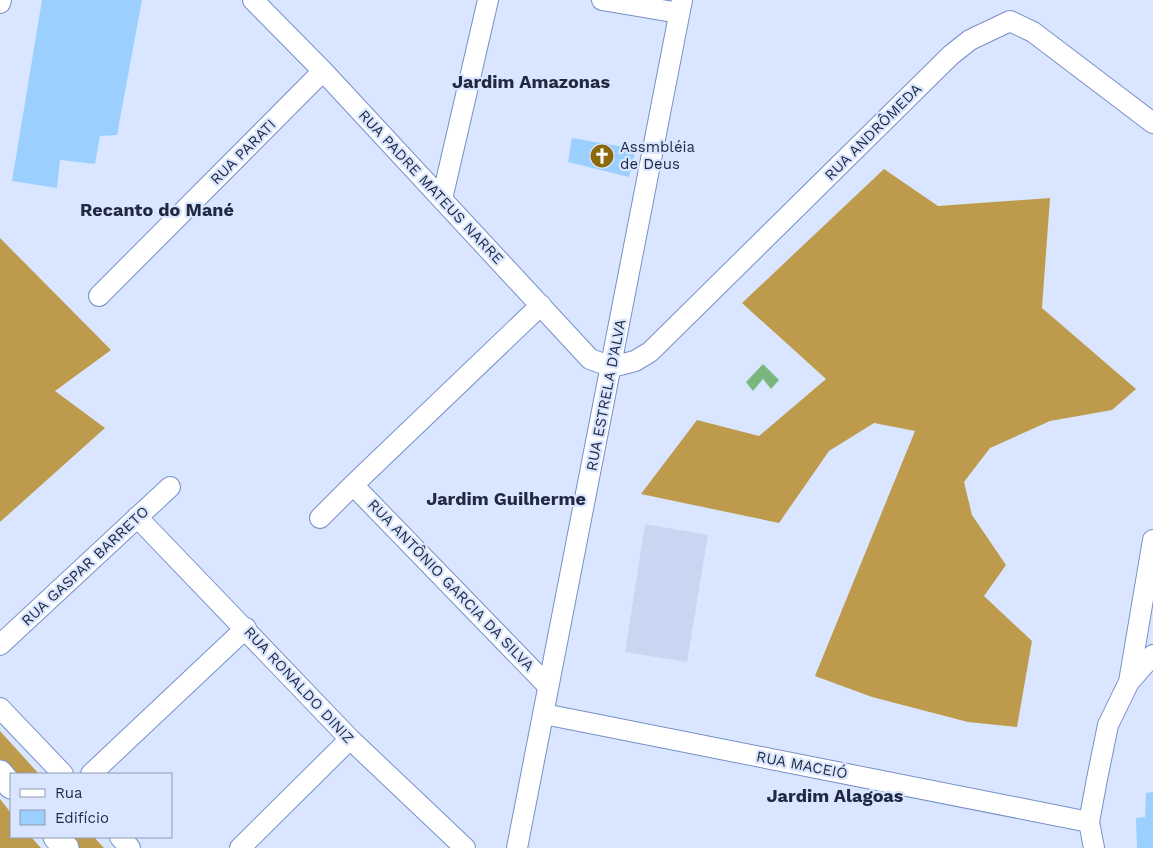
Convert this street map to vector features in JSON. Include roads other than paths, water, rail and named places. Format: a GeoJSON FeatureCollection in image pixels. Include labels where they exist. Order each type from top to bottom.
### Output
{"type":"FeatureCollection","features":[{"type":"Feature","properties":{"kind":"street","name":"RUA PADRE MATEUS NARRE"},"geometry":{"type":"LineString","coordinates":[[253,0],[323,71],[590,359],[612,367]]}},
{"type":"Feature","properties":{"kind":"street"},"geometry":{"type":"LineString","coordinates":[[442,200],[488,0]]}},
{"type":"Feature","properties":{"kind":"street"},"geometry":{"type":"LineString","coordinates":[[602,0],[681,7]]}},
{"type":"Feature","properties":{"kind":"street","name":"RUA ESTRELA D'ALVA"},"geometry":{"type":"LineString","coordinates":[[517,848],[681,7]]}},
{"type":"Feature","properties":{"kind":"street","name":"RUA ANDRÔMEDA"},"geometry":{"type":"LineString","coordinates":[[612,367],[635,360],[650,352],[951,56],[970,40],[1010,21],[1033,32],[1153,124]]}},
{"type":"Feature","properties":{"kind":"street","name":"RUA PARATI"},"geometry":{"type":"LineString","coordinates":[[98,296],[323,71]]}},
{"type":"Feature","properties":{"kind":"street"},"geometry":{"type":"LineString","coordinates":[[320,518],[541,305]]}},
{"type":"Feature","properties":{"kind":"street","name":"RUA ANTÔNIO GARCIA DA SILVA"},"geometry":{"type":"LineString","coordinates":[[353,485],[548,686]]}},
{"type":"Feature","properties":{"kind":"street","name":"RUA GASPAR BARRETO"},"geometry":{"type":"LineString","coordinates":[[0,645],[170,487]]}},
{"type":"Feature","properties":{"kind":"street","name":"RUA RONALDO DINIZ"},"geometry":{"type":"LineString","coordinates":[[137,517],[246,628],[350,739],[465,848]]}},
{"type":"Feature","properties":{"kind":"street"},"geometry":{"type":"LineString","coordinates":[[1129,682],[1152,546]]}},
{"type":"Feature","properties":{"kind":"street"},"geometry":{"type":"LineString","coordinates":[[92,773],[246,628]]}},
{"type":"Feature","properties":{"kind":"street"},"geometry":{"type":"LineString","coordinates":[[1094,848],[1089,822],[1108,725],[1129,682],[1153,655]]}},
{"type":"Feature","properties":{"kind":"street"},"geometry":{"type":"LineString","coordinates":[[0,708],[62,773]]}},
{"type":"Feature","properties":{"kind":"street","name":"RUA MACEIÓ"},"geometry":{"type":"LineString","coordinates":[[544,714],[1089,822]]}},
{"type":"Feature","properties":{"kind":"street"},"geometry":{"type":"LineString","coordinates":[[240,848],[350,739]]}},
{"type":"Feature","properties":{"kind":"street"},"geometry":{"type":"LineString","coordinates":[[0,773],[10,785]]}},
{"type":"Feature","properties":{"kind":"street"},"geometry":{"type":"LineString","coordinates":[[57,838],[66,848]]}},
{"type":"Feature","properties":{"kind":"street"},"geometry":{"type":"LineString","coordinates":[[121,838],[130,848]]}},
{"type":"Feature","properties":{"kind":"place","name":"Assmbléia de Deus"},"geometry":{"type":"Point","coordinates":[602,156]}},
{"type":"Feature","properties":{"kind":"district","name":"Jardim Amazonas"},"geometry":{"type":"Point","coordinates":[531,82]}},
{"type":"Feature","properties":{"kind":"district","name":"Recanto do Mané"},"geometry":{"type":"Point","coordinates":[157,210]}},
{"type":"Feature","properties":{"kind":"district","name":"Jardim Guilherme"},"geometry":{"type":"Point","coordinates":[506,499]}},
{"type":"Feature","properties":{"kind":"district","name":"Jardim Alagoas"},"geometry":{"type":"Point","coordinates":[835,796]}}]}
